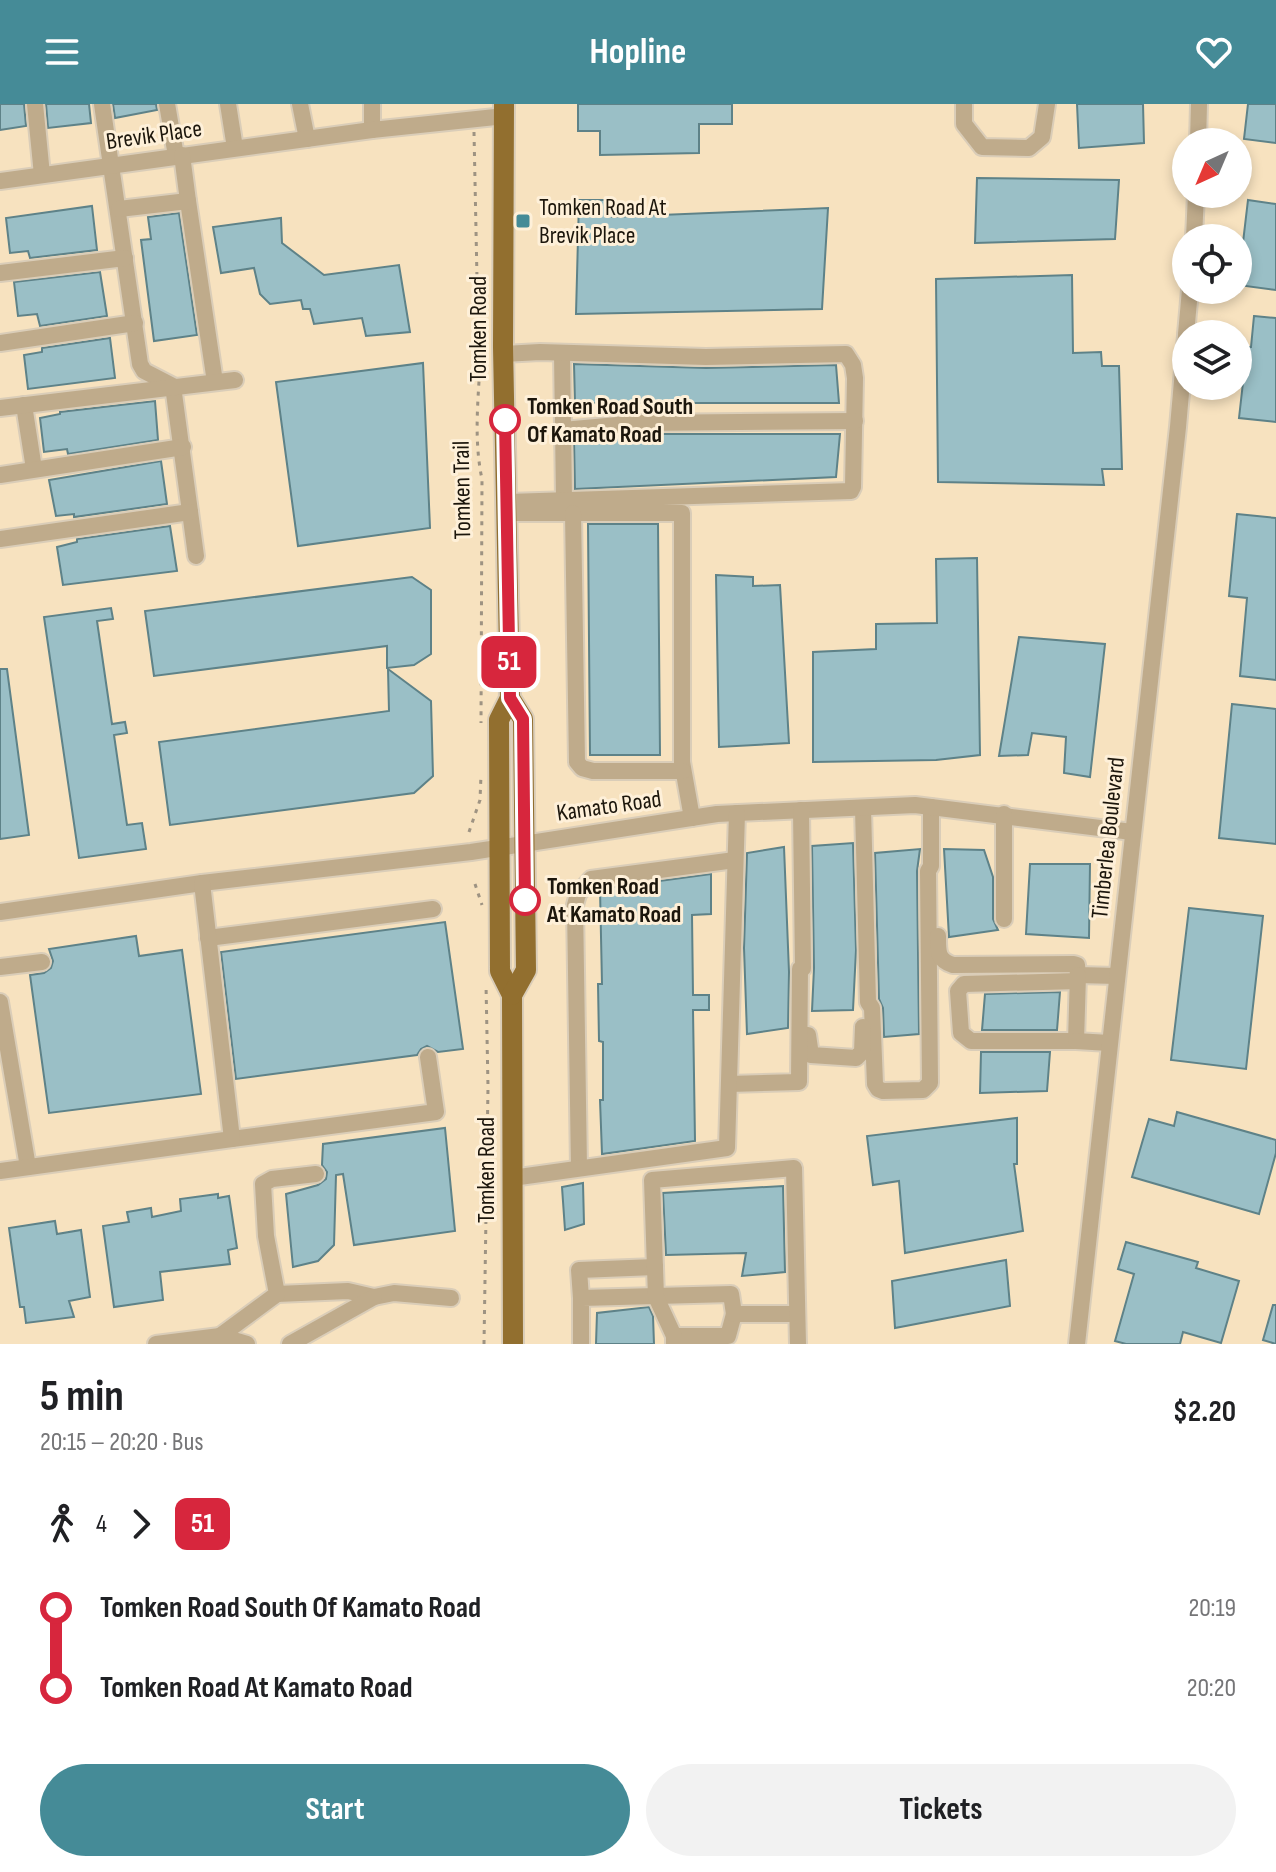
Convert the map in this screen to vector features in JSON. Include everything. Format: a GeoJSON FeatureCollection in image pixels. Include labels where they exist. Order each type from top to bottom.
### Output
{"type":"FeatureCollection","features":[{"type":"Feature","properties":{"kind":"main road","name":"Tomken Road"},"geometry":{"type":"LineString","coordinates":[[504,110],[504,354],[510,698],[499,720],[499,847],[500,971],[512,995],[513,1344]]}},
{"type":"Feature","properties":{"kind":"main road","name":"Tomken Road"},"geometry":{"type":"LineString","coordinates":[[510,698],[523,719],[526,970],[512,995]]}},
{"type":"Feature","properties":{"kind":"street"},"geometry":{"type":"LineString","coordinates":[[35,104],[42,175]]}},
{"type":"Feature","properties":{"kind":"street"},"geometry":{"type":"LineString","coordinates":[[102,104],[140,364],[144,371],[173,386]]}},
{"type":"Feature","properties":{"kind":"street"},"geometry":{"type":"LineString","coordinates":[[167,104],[188,201],[215,382]]}},
{"type":"Feature","properties":{"kind":"street"},"geometry":{"type":"LineString","coordinates":[[228,104],[235,148]]}},
{"type":"Feature","properties":{"kind":"street"},"geometry":{"type":"LineString","coordinates":[[300,104],[307,139]]}},
{"type":"Feature","properties":{"kind":"street"},"geometry":{"type":"LineString","coordinates":[[372,104],[372,130]]}},
{"type":"Feature","properties":{"kind":"street"},"geometry":{"type":"LineString","coordinates":[[964,104],[964,124],[982,147],[1029,148],[1042,137],[1047,104]]}},
{"type":"Feature","properties":{"kind":"street"},"geometry":{"type":"LineString","coordinates":[[1198,128],[1199,104]]}},
{"type":"Feature","properties":{"kind":"street","name":"Brevik Place"},"geometry":{"type":"LineString","coordinates":[[0,181],[504,110]]}},
{"type":"Feature","properties":{"kind":"street"},"geometry":{"type":"LineString","coordinates":[[119,209],[188,201]]}},
{"type":"Feature","properties":{"kind":"street"},"geometry":{"type":"LineString","coordinates":[[0,273],[125,258]]}},
{"type":"Feature","properties":{"kind":"street"},"geometry":{"type":"LineString","coordinates":[[0,343],[135,323]]}},
{"type":"Feature","properties":{"kind":"street"},"geometry":{"type":"LineString","coordinates":[[562,353],[577,762],[582,768],[593,771],[683,771]]}},
{"type":"Feature","properties":{"kind":"street"},"geometry":{"type":"LineString","coordinates":[[504,354],[706,357],[846,354],[853,365],[855,421],[851,491],[506,508]]}},
{"type":"Feature","properties":{"kind":"street"},"geometry":{"type":"LineString","coordinates":[[0,408],[235,380]]}},
{"type":"Feature","properties":{"kind":"street"},"geometry":{"type":"LineString","coordinates":[[173,386],[196,556]]}},
{"type":"Feature","properties":{"kind":"street","name":"Timberlea Boulevard"},"geometry":{"type":"LineString","coordinates":[[1077,1344],[1180,400]]}},
{"type":"Feature","properties":{"kind":"street"},"geometry":{"type":"LineString","coordinates":[[24,405],[34,469]]}},
{"type":"Feature","properties":{"kind":"street"},"geometry":{"type":"LineString","coordinates":[[563,430],[639,423],[855,421]]}},
{"type":"Feature","properties":{"kind":"street"},"geometry":{"type":"LineString","coordinates":[[0,475],[183,447]]}},
{"type":"Feature","properties":{"kind":"street"},"geometry":{"type":"LineString","coordinates":[[569,506],[682,513],[683,771],[692,818]]}},
{"type":"Feature","properties":{"kind":"street"},"geometry":{"type":"LineString","coordinates":[[0,539],[190,512]]}},
{"type":"Feature","properties":{"kind":"street"},"geometry":{"type":"LineString","coordinates":[[863,808],[868,1002],[872,1008],[875,1084],[878,1089],[923,1090],[928,1087],[931,807]]}},
{"type":"Feature","properties":{"kind":"street","name":"Kamato Road"},"geometry":{"type":"LineString","coordinates":[[0,912],[202,883],[471,852],[737,813],[931,807],[1132,832]]}},
{"type":"Feature","properties":{"kind":"street"},"geometry":{"type":"LineString","coordinates":[[729,1084],[799,1082],[800,969],[803,968],[801,810]]}},
{"type":"Feature","properties":{"kind":"street"},"geometry":{"type":"LineString","coordinates":[[512,1178],[727,1148],[737,813]]}},
{"type":"Feature","properties":{"kind":"street"},"geometry":{"type":"LineString","coordinates":[[1004,814],[1004,919]]}},
{"type":"Feature","properties":{"kind":"street"},"geometry":{"type":"LineString","coordinates":[[579,1168],[575,905],[578,894],[591,879],[735,860]]}},
{"type":"Feature","properties":{"kind":"street"},"geometry":{"type":"LineString","coordinates":[[931,866],[937,871],[938,954],[941,960],[953,965],[1077,965],[1076,1041]]}},
{"type":"Feature","properties":{"kind":"street"},"geometry":{"type":"LineString","coordinates":[[202,883],[232,1139]]}},
{"type":"Feature","properties":{"kind":"street"},"geometry":{"type":"LineString","coordinates":[[208,938],[433,909]]}},
{"type":"Feature","properties":{"kind":"street"},"geometry":{"type":"LineString","coordinates":[[0,967],[42,962]]}},
{"type":"Feature","properties":{"kind":"street"},"geometry":{"type":"LineString","coordinates":[[803,968],[807,970],[808,1050],[811,1055],[860,1056],[864,1008],[868,1002]]}},
{"type":"Feature","properties":{"kind":"street"},"geometry":{"type":"LineString","coordinates":[[1109,1043],[971,1041],[961,1033],[958,991],[964,984],[1117,976]]}},
{"type":"Feature","properties":{"kind":"street"},"geometry":{"type":"LineString","coordinates":[[0,1002],[4,1052],[28,1167]]}},
{"type":"Feature","properties":{"kind":"street"},"geometry":{"type":"LineString","coordinates":[[0,1171],[436,1112],[428,1057]]}},
{"type":"Feature","properties":{"kind":"street"},"geometry":{"type":"LineString","coordinates":[[581,1298],[656,1295],[731,1294],[734,1314],[728,1336],[674,1340],[656,1295],[652,1180],[794,1168],[798,1344]]}},
{"type":"Feature","properties":{"kind":"street"},"geometry":{"type":"LineString","coordinates":[[277,1294],[266,1236],[263,1184],[272,1179],[316,1174]]}},
{"type":"Feature","properties":{"kind":"street"},"geometry":{"type":"LineString","coordinates":[[581,1344],[579,1270],[655,1267]]}},
{"type":"Feature","properties":{"kind":"street"},"geometry":{"type":"LineString","coordinates":[[220,1336],[277,1294],[348,1291],[374,1297]]}},
{"type":"Feature","properties":{"kind":"street"},"geometry":{"type":"LineString","coordinates":[[290,1344],[374,1297],[394,1293],[451,1298]]}},
{"type":"Feature","properties":{"kind":"street"},"geometry":{"type":"LineString","coordinates":[[734,1314],[797,1314]]}},
{"type":"Feature","properties":{"kind":"street"},"geometry":{"type":"LineString","coordinates":[[156,1344],[220,1336],[247,1344]]}},
{"type":"Feature","properties":{"kind":"path","name":"Tomken Trail"},"geometry":{"type":"LineString","coordinates":[[474,146],[477,279],[482,302],[479,370],[481,733]]}},
{"type":"Feature","properties":{"kind":"path"},"geometry":{"type":"LineString","coordinates":[[469,832],[480,800],[481,765]]}},
{"type":"Feature","properties":{"kind":"path"},"geometry":{"type":"LineString","coordinates":[[475,884],[485,916]]}},
{"type":"Feature","properties":{"kind":"path"},"geometry":{"type":"LineString","coordinates":[[484,1344],[488,1087],[486,976]]}},
{"type":"Feature","properties":{"kind":"shaded area"},"geometry":{"type":"Polygon","coordinates":[[[0,104],[1276,104],[1276,1344],[0,1344],[0,104]]]}},
{"type":"Feature","properties":{"kind":"building"},"geometry":{"type":"Polygon","coordinates":[[[0,104],[24,104],[26,126],[0,130],[0,104]]]}},
{"type":"Feature","properties":{"kind":"building"},"geometry":{"type":"Polygon","coordinates":[[[46,104],[89,104],[91,123],[48,128],[46,104]]]}},
{"type":"Feature","properties":{"kind":"building"},"geometry":{"type":"Polygon","coordinates":[[[113,104],[156,104],[157,110],[115,118],[113,104]]]}},
{"type":"Feature","properties":{"kind":"building"},"geometry":{"type":"Polygon","coordinates":[[[578,104],[732,104],[732,124],[699,124],[699,153],[600,155],[600,131],[578,131],[578,104]]]}},
{"type":"Feature","properties":{"kind":"building"},"geometry":{"type":"Polygon","coordinates":[[[1077,104],[1143,104],[1144,143],[1079,148],[1077,104]]]}},
{"type":"Feature","properties":{"kind":"building"},"geometry":{"type":"Polygon","coordinates":[[[1248,104],[1276,104],[1276,143],[1252,140],[1252,128],[1245,128],[1248,104]]]}},
{"type":"Feature","properties":{"kind":"building"},"geometry":{"type":"Polygon","coordinates":[[[977,178],[1119,180],[1115,239],[975,243],[977,178]]]}},
{"type":"Feature","properties":{"kind":"building"},"geometry":{"type":"Polygon","coordinates":[[[579,200],[612,200],[612,217],[828,208],[822,309],[576,314],[579,200]]]}},
{"type":"Feature","properties":{"kind":"building"},"geometry":{"type":"Polygon","coordinates":[[[1252,201],[1276,204],[1276,290],[1252,287],[1252,224],[1245,224],[1247,208],[1252,208],[1252,201]]]}},
{"type":"Feature","properties":{"kind":"building"},"geometry":{"type":"Polygon","coordinates":[[[92,206],[97,250],[30,258],[28,251],[10,253],[6,218],[92,206]]]}},
{"type":"Feature","properties":{"kind":"building"},"geometry":{"type":"Polygon","coordinates":[[[179,213],[197,335],[154,341],[141,240],[151,239],[148,217],[179,213]]]}},
{"type":"Feature","properties":{"kind":"building"},"geometry":{"type":"Polygon","coordinates":[[[281,218],[282,243],[324,275],[399,265],[410,332],[366,336],[362,318],[314,324],[310,309],[303,309],[301,300],[270,304],[260,294],[254,268],[221,273],[213,227],[281,218]]]}},
{"type":"Feature","properties":{"kind":"building"},"geometry":{"type":"Polygon","coordinates":[[[100,272],[107,316],[40,326],[37,314],[18,316],[14,282],[100,272]]]}},
{"type":"Feature","properties":{"kind":"building"},"geometry":{"type":"Polygon","coordinates":[[[1072,275],[1073,353],[1101,352],[1102,366],[1119,366],[1122,469],[1102,469],[1104,485],[938,482],[936,279],[1072,275]]]}},
{"type":"Feature","properties":{"kind":"building"},"geometry":{"type":"Polygon","coordinates":[[[1254,316],[1276,318],[1276,422],[1239,418],[1241,400],[1252,400],[1254,316]]]}},
{"type":"Feature","properties":{"kind":"building"},"geometry":{"type":"Polygon","coordinates":[[[110,338],[115,378],[28,389],[24,355],[42,352],[42,348],[110,338]]]}},
{"type":"Feature","properties":{"kind":"building"},"geometry":{"type":"Polygon","coordinates":[[[423,363],[430,528],[298,546],[276,382],[423,363]]]}},
{"type":"Feature","properties":{"kind":"building"},"geometry":{"type":"Polygon","coordinates":[[[574,364],[706,368],[836,365],[839,403],[575,403],[574,364]]]}},
{"type":"Feature","properties":{"kind":"building"},"geometry":{"type":"Polygon","coordinates":[[[155,401],[158,440],[68,454],[67,449],[44,452],[40,418],[60,412],[155,401]]]}},
{"type":"Feature","properties":{"kind":"building"},"geometry":{"type":"Polygon","coordinates":[[[640,434],[840,434],[836,477],[575,489],[574,440],[640,434]]]}},
{"type":"Feature","properties":{"kind":"building"},"geometry":{"type":"Polygon","coordinates":[[[161,461],[167,504],[74,517],[74,514],[56,516],[49,480],[161,461]]]}},
{"type":"Feature","properties":{"kind":"building"},"geometry":{"type":"Polygon","coordinates":[[[1237,514],[1276,518],[1276,680],[1240,676],[1247,598],[1229,596],[1237,514]]]}},
{"type":"Feature","properties":{"kind":"building"},"geometry":{"type":"Polygon","coordinates":[[[588,524],[658,524],[660,755],[590,755],[588,524]]]}},
{"type":"Feature","properties":{"kind":"building"},"geometry":{"type":"Polygon","coordinates":[[[170,526],[177,571],[63,585],[57,547],[77,542],[77,539],[170,526]]]}},
{"type":"Feature","properties":{"kind":"building"},"geometry":{"type":"Polygon","coordinates":[[[977,558],[980,755],[936,760],[813,762],[813,652],[876,649],[876,624],[937,623],[936,559],[977,558]]]}},
{"type":"Feature","properties":{"kind":"building"},"geometry":{"type":"Polygon","coordinates":[[[716,575],[753,577],[753,586],[780,585],[789,743],[719,747],[716,575]]]}},
{"type":"Feature","properties":{"kind":"building"},"geometry":{"type":"Polygon","coordinates":[[[412,577],[431,590],[431,654],[414,665],[387,668],[387,646],[154,676],[145,611],[412,577]]]}},
{"type":"Feature","properties":{"kind":"building"},"geometry":{"type":"Polygon","coordinates":[[[111,608],[113,619],[97,621],[112,724],[125,722],[127,733],[114,735],[127,825],[142,823],[146,849],[79,858],[44,617],[111,608]]]}},
{"type":"Feature","properties":{"kind":"building"},"geometry":{"type":"Polygon","coordinates":[[[1019,637],[1105,644],[1090,777],[1064,773],[1066,737],[1032,733],[1028,755],[999,756],[1019,637]]]}},
{"type":"Feature","properties":{"kind":"building"},"geometry":{"type":"Polygon","coordinates":[[[0,669],[7,669],[29,835],[0,839],[0,669]]]}},
{"type":"Feature","properties":{"kind":"building"},"geometry":{"type":"Polygon","coordinates":[[[388,669],[431,701],[433,776],[414,793],[170,825],[159,742],[389,711],[388,669]]]}},
{"type":"Feature","properties":{"kind":"building"},"geometry":{"type":"Polygon","coordinates":[[[1232,704],[1276,709],[1276,844],[1219,838],[1232,704]]]}},
{"type":"Feature","properties":{"kind":"building"},"geometry":{"type":"Polygon","coordinates":[[[853,843],[856,950],[853,1010],[812,1011],[812,846],[853,843]]]}},
{"type":"Feature","properties":{"kind":"building"},"geometry":{"type":"Polygon","coordinates":[[[784,847],[788,1028],[747,1034],[744,948],[747,853],[784,847]]]}},
{"type":"Feature","properties":{"kind":"building"},"geometry":{"type":"Polygon","coordinates":[[[920,849],[917,871],[919,1034],[884,1037],[883,1008],[879,999],[875,853],[920,849]]]}},
{"type":"Feature","properties":{"kind":"building"},"geometry":{"type":"Polygon","coordinates":[[[944,849],[984,850],[993,877],[993,919],[998,930],[949,937],[944,849]]]}},
{"type":"Feature","properties":{"kind":"building"},"geometry":{"type":"Polygon","coordinates":[[[1030,864],[1090,864],[1089,938],[1026,934],[1030,864]]]}},
{"type":"Feature","properties":{"kind":"building"},"geometry":{"type":"Polygon","coordinates":[[[711,874],[711,914],[692,915],[693,995],[709,995],[709,1010],[693,1010],[695,1141],[602,1154],[600,1100],[603,1100],[603,1042],[599,1041],[598,984],[602,984],[600,889],[711,874]]]}},
{"type":"Feature","properties":{"kind":"building"},"geometry":{"type":"Polygon","coordinates":[[[1189,908],[1263,916],[1246,1069],[1171,1060],[1189,908]]]}},
{"type":"Feature","properties":{"kind":"building"},"geometry":{"type":"Polygon","coordinates":[[[445,922],[463,1049],[438,1052],[427,1046],[417,1055],[236,1079],[221,952],[445,922]]]}},
{"type":"Feature","properties":{"kind":"building"},"geometry":{"type":"Polygon","coordinates":[[[136,936],[139,956],[182,950],[201,1094],[49,1113],[30,975],[44,973],[51,968],[53,961],[49,949],[136,936]]]}},
{"type":"Feature","properties":{"kind":"building"},"geometry":{"type":"Polygon","coordinates":[[[1060,992],[1057,1030],[982,1030],[985,994],[1060,992]]]}},
{"type":"Feature","properties":{"kind":"building"},"geometry":{"type":"Polygon","coordinates":[[[981,1052],[1050,1052],[1047,1091],[980,1093],[981,1052]]]}},
{"type":"Feature","properties":{"kind":"building"},"geometry":{"type":"Polygon","coordinates":[[[1177,1112],[1276,1140],[1276,1153],[1259,1214],[1132,1177],[1149,1119],[1174,1126],[1177,1112]]]}},
{"type":"Feature","properties":{"kind":"building"},"geometry":{"type":"Polygon","coordinates":[[[1017,1118],[1017,1164],[1014,1164],[1023,1231],[905,1253],[899,1181],[873,1185],[867,1136],[1017,1118]]]}},
{"type":"Feature","properties":{"kind":"building"},"geometry":{"type":"Polygon","coordinates":[[[445,1128],[455,1231],[354,1245],[343,1174],[336,1175],[334,1245],[318,1261],[293,1267],[286,1194],[318,1185],[326,1179],[327,1172],[322,1165],[323,1144],[445,1128]]]}},
{"type":"Feature","properties":{"kind":"building"},"geometry":{"type":"Polygon","coordinates":[[[583,1183],[584,1224],[565,1230],[562,1187],[583,1183]]]}},
{"type":"Feature","properties":{"kind":"building"},"geometry":{"type":"Polygon","coordinates":[[[783,1186],[785,1272],[742,1276],[746,1253],[666,1255],[663,1193],[783,1186]]]}},
{"type":"Feature","properties":{"kind":"building"},"geometry":{"type":"Polygon","coordinates":[[[218,1194],[218,1198],[229,1196],[237,1248],[228,1250],[230,1264],[160,1272],[163,1300],[114,1307],[103,1226],[129,1222],[127,1212],[151,1208],[152,1217],[181,1211],[180,1199],[218,1194]]]}},
{"type":"Feature","properties":{"kind":"building"},"geometry":{"type":"Polygon","coordinates":[[[55,1221],[57,1234],[81,1230],[90,1297],[69,1301],[74,1317],[26,1323],[24,1307],[20,1307],[9,1228],[55,1221]]]}},
{"type":"Feature","properties":{"kind":"building"},"geometry":{"type":"Polygon","coordinates":[[[1126,1242],[1198,1262],[1196,1268],[1239,1281],[1221,1343],[1183,1332],[1180,1344],[1126,1344],[1115,1341],[1134,1274],[1118,1269],[1126,1242]]]}},
{"type":"Feature","properties":{"kind":"building"},"geometry":{"type":"Polygon","coordinates":[[[1006,1260],[1010,1306],[895,1328],[892,1281],[1006,1260]]]}},
{"type":"Feature","properties":{"kind":"building"},"geometry":{"type":"Polygon","coordinates":[[[1273,1305],[1276,1305],[1276,1344],[1263,1340],[1273,1305]]]}},
{"type":"Feature","properties":{"kind":"building"},"geometry":{"type":"Polygon","coordinates":[[[649,1307],[653,1316],[654,1344],[596,1344],[597,1313],[649,1307]]]}},
{"type":"Feature","properties":{"kind":"bus line","name":"51"},"geometry":{"type":"LineString","coordinates":[[505,420],[510,698],[523,719],[525,900]]}},
{"type":"Feature","properties":{"kind":"place","name":"Tomken Road At Brevik Place"},"geometry":{"type":"Point","coordinates":[523,221]}},
{"type":"Feature","properties":{"kind":"place","name":"Tomken Road South Of Kamato Road"},"geometry":{"type":"Point","coordinates":[505,420]}},
{"type":"Feature","properties":{"kind":"place","name":"Tomken Road At Kamato Road"},"geometry":{"type":"Point","coordinates":[525,900]}}]}
